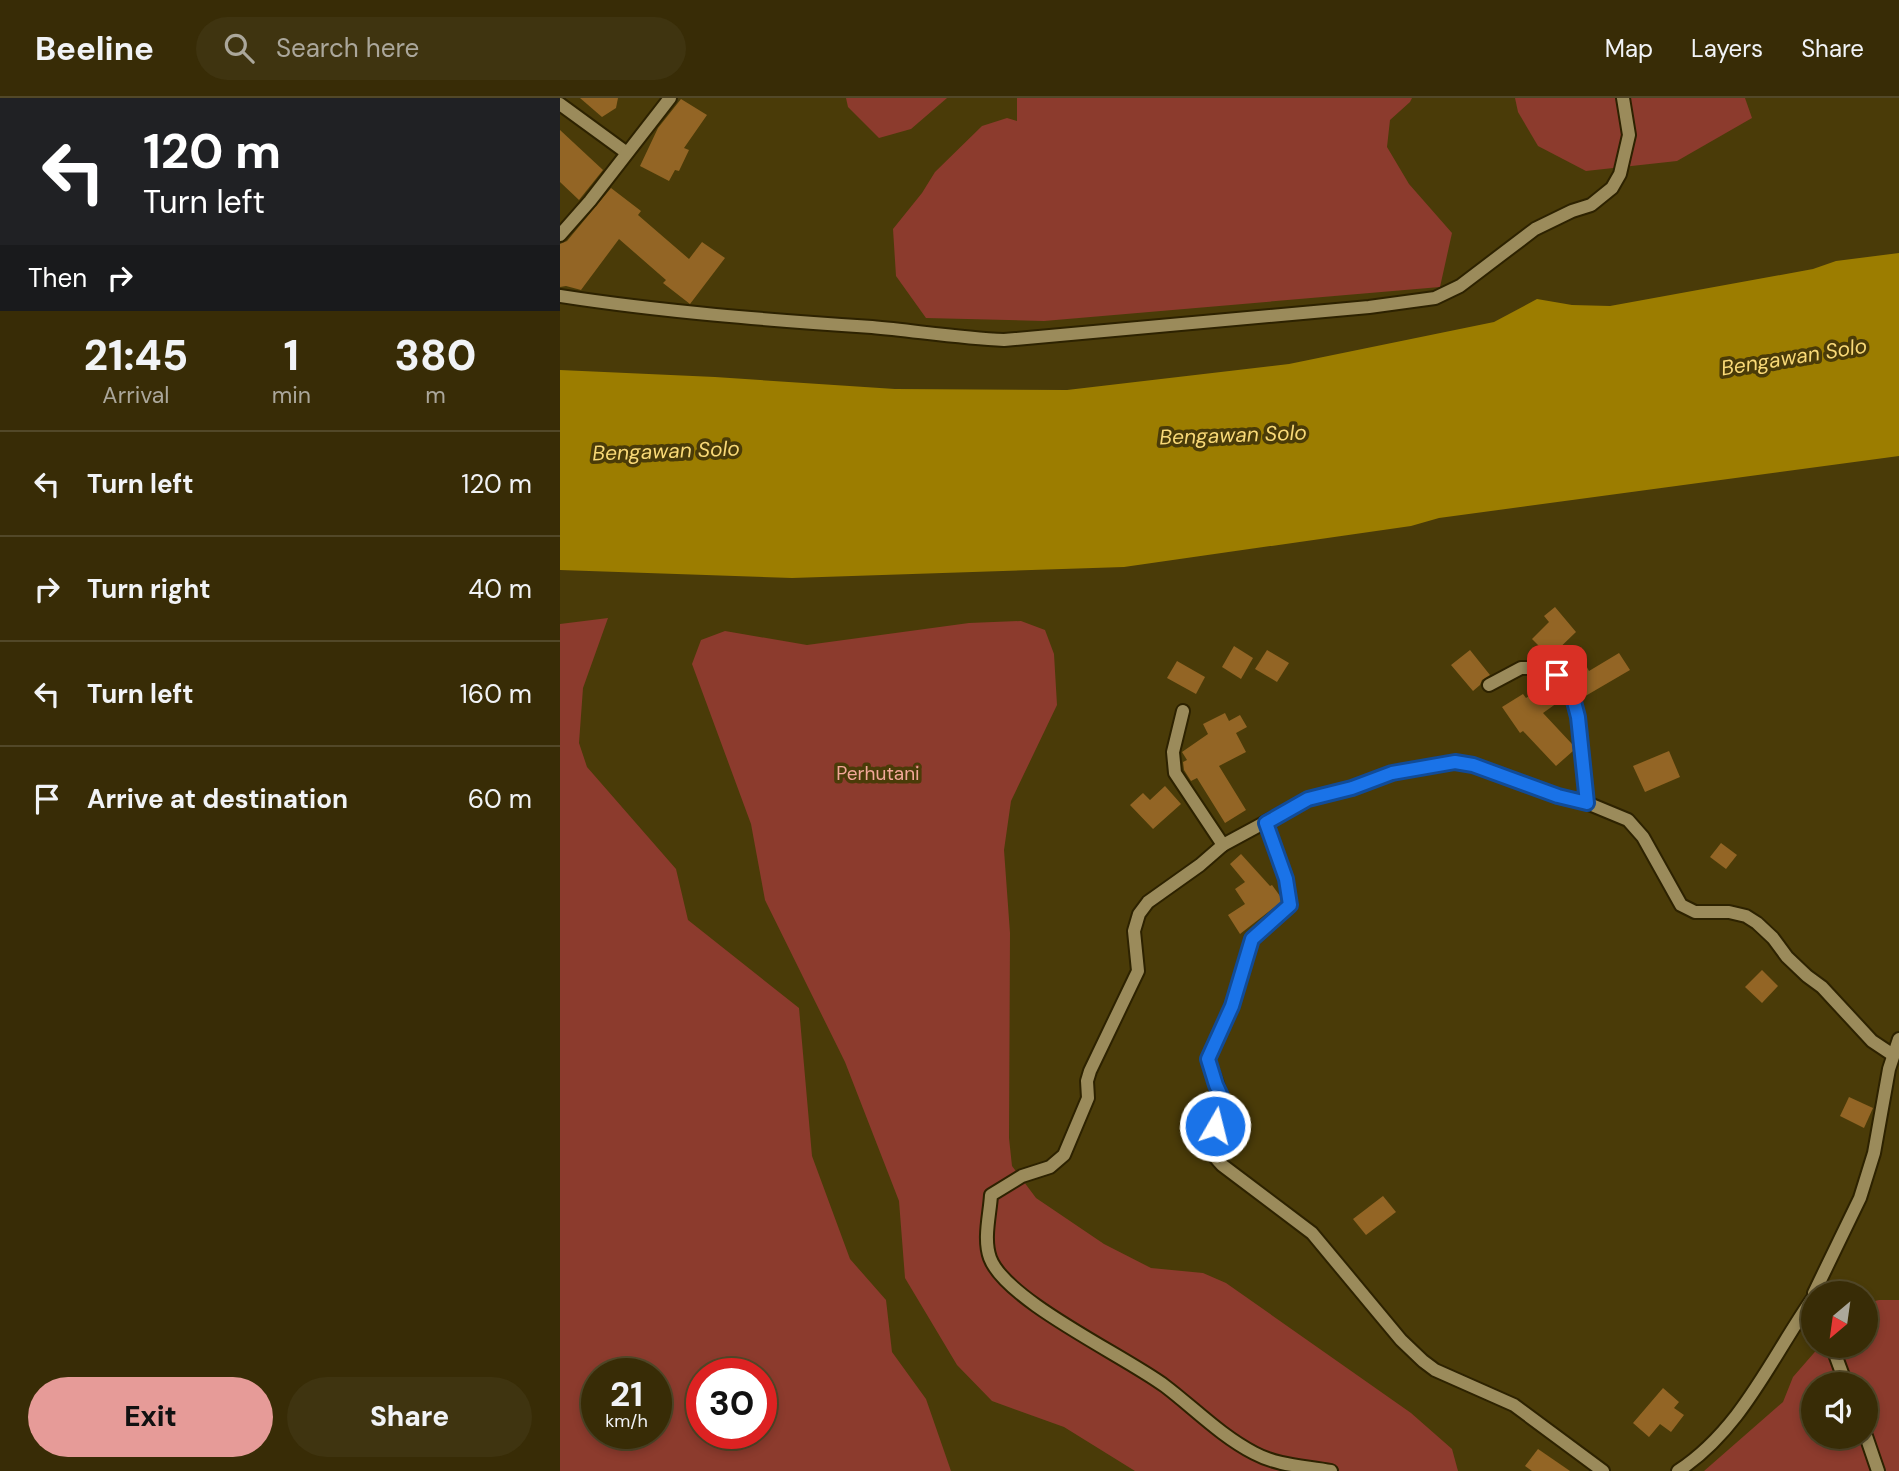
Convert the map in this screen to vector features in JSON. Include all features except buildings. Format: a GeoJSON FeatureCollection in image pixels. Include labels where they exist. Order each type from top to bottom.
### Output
{"type":"FeatureCollection","features":[{"type":"Feature","properties":{"kind":"street"},"geometry":{"type":"LineString","coordinates":[[560,235],[670,98]]}},
{"type":"Feature","properties":{"kind":"street"},"geometry":{"type":"LineString","coordinates":[[560,296],[780,321],[876,328],[967,339],[1004,340],[1368,307],[1435,298],[1460,286],[1535,229],[1591,205],[1612,188],[1620,174],[1629,135],[1623,98]]}},
{"type":"Feature","properties":{"kind":"street"},"geometry":{"type":"LineString","coordinates":[[560,104],[627,153]]}},
{"type":"Feature","properties":{"kind":"street"},"geometry":{"type":"LineString","coordinates":[[1489,685],[1521,668],[1539,668],[1566,682],[1571,690],[1578,717],[1587,803]]}},
{"type":"Feature","properties":{"kind":"street"},"geometry":{"type":"LineString","coordinates":[[1183,711],[1173,752],[1175,773],[1223,845]]}},
{"type":"Feature","properties":{"kind":"street"},"geometry":{"type":"LineString","coordinates":[[1331,1471],[1279,1463],[1253,1453],[1164,1385],[1023,1295],[1000,1275],[989,1257],[991,1195],[1022,1176],[1050,1167],[1064,1155],[1088,1098],[1087,1081],[1090,1071],[1138,971],[1134,931],[1139,914],[1148,902],[1223,845],[1308,799],[1352,788],[1392,773],[1455,762],[1473,765],[1558,796],[1613,812],[1628,820],[1643,837],[1681,905],[1695,912],[1729,912],[1746,916],[1757,923],[1773,937],[1787,957],[1822,987],[1872,1041],[1893,1055]]}},
{"type":"Feature","properties":{"kind":"street"},"geometry":{"type":"LineString","coordinates":[[1266,823],[1286,879],[1290,905],[1252,939],[1232,1006],[1208,1059],[1223,1109],[1207,1138],[1209,1151],[1222,1165],[1312,1233],[1401,1339],[1423,1361],[1435,1370],[1514,1405],[1603,1471]]}},
{"type":"Feature","properties":{"kind":"street"},"geometry":{"type":"LineString","coordinates":[[1821,1281],[1860,1198],[1874,1153],[1893,1055],[1899,1039]]}},
{"type":"Feature","properties":{"kind":"street"},"geometry":{"type":"LineString","coordinates":[[1678,1471],[1697,1458],[1746,1405],[1801,1316]]}},
{"type":"Feature","properties":{"kind":"street"},"geometry":{"type":"LineString","coordinates":[[1870,1449],[1878,1471]]}},
{"type":"Feature","properties":{"kind":"green space"},"geometry":{"type":"Polygon","coordinates":[[[846,98],[947,98],[911,129],[879,138],[848,107],[846,98]]]}},
{"type":"Feature","properties":{"kind":"green space"},"geometry":{"type":"Polygon","coordinates":[[[1017,98],[1412,98],[1390,120],[1387,147],[1409,184],[1452,233],[1440,287],[1044,321],[926,318],[896,276],[893,229],[935,172],[982,126],[1007,118],[1017,121],[1017,98]]]}},
{"type":"Feature","properties":{"kind":"green space"},"geometry":{"type":"Polygon","coordinates":[[[1515,98],[1745,98],[1752,118],[1677,161],[1586,171],[1538,146],[1518,112],[1515,98]]]}},
{"type":"Feature","properties":{"kind":"green space"},"geometry":{"type":"Polygon","coordinates":[[[608,618],[583,688],[579,743],[587,767],[676,869],[688,920],[799,1008],[812,1156],[850,1259],[886,1300],[892,1352],[926,1399],[951,1471],[560,1471],[560,624],[608,618]]]}},
{"type":"Feature","properties":{"kind":"green space","name":"Perhutani"},"geometry":{"type":"Polygon","coordinates":[[[1021,621],[1045,630],[1054,654],[1057,705],[1011,801],[1004,850],[1010,933],[1009,1138],[1012,1166],[1036,1198],[1104,1244],[1151,1268],[1203,1273],[1226,1283],[1411,1413],[1452,1449],[1458,1471],[1135,1471],[1064,1427],[992,1401],[957,1365],[905,1278],[899,1201],[845,1062],[765,900],[751,824],[692,664],[701,640],[725,631],[807,645],[969,623],[1021,621]]]}},
{"type":"Feature","properties":{"kind":"green space"},"geometry":{"type":"Polygon","coordinates":[[[1878,1300],[1899,1300],[1899,1471],[1704,1471],[1783,1402],[1793,1377],[1810,1358],[1878,1358],[1878,1300]]]}},
{"type":"Feature","properties":{"kind":"water","name":"Bengawan Solo"},"geometry":{"type":"Polygon","coordinates":[[[1899,253],[1899,456],[1439,518],[1411,526],[1124,567],[792,578],[560,570],[560,370],[895,389],[1067,390],[1289,364],[1494,322],[1537,299],[1572,305],[1610,306],[1813,269],[1836,261],[1899,253]]]}},
{"type":"Feature","properties":{"kind":"route"},"geometry":{"type":"LineString","coordinates":[[1215,1126],[1223,1109],[1208,1059],[1232,1006],[1252,939],[1290,905],[1286,879],[1266,823],[1308,799],[1352,788],[1392,773],[1455,762],[1473,765],[1558,796],[1587,803],[1578,717],[1571,690],[1557,675]]}}]}
